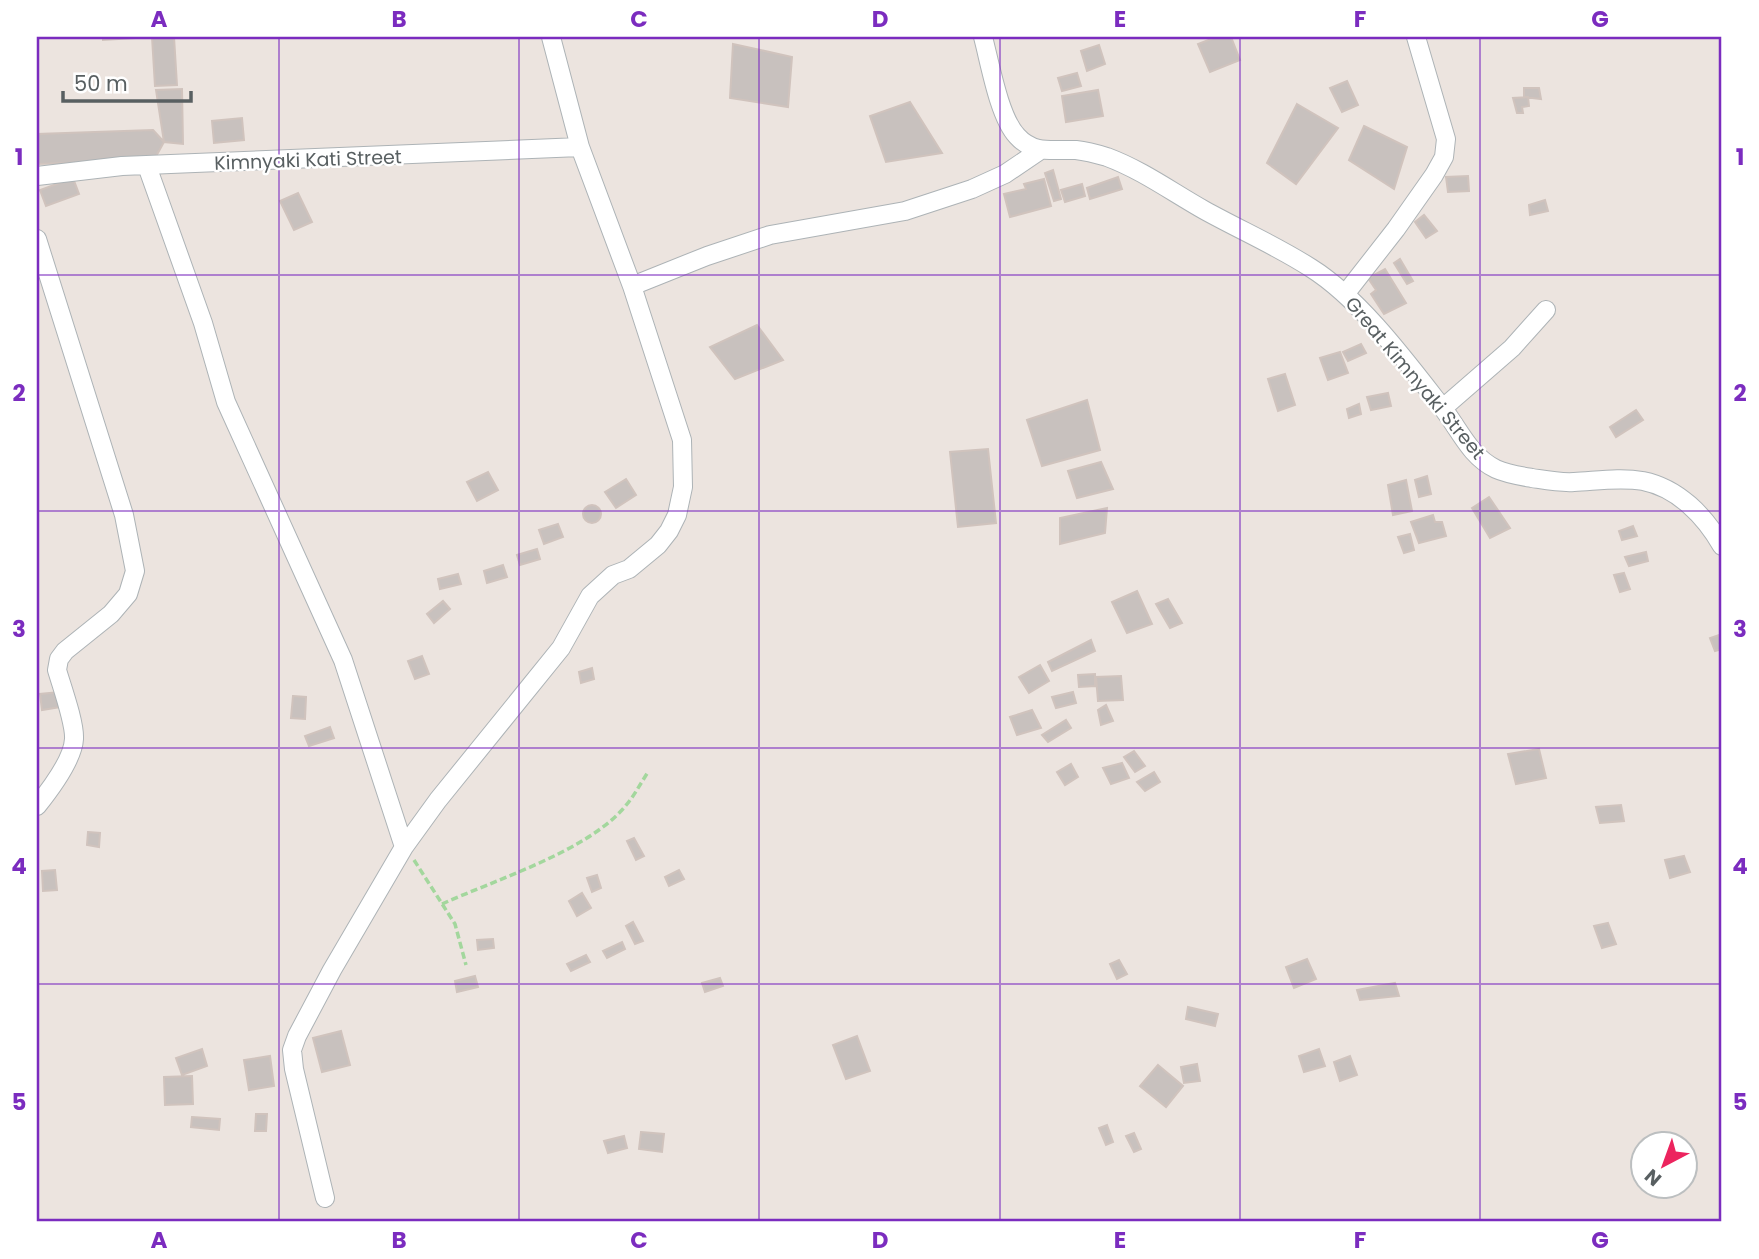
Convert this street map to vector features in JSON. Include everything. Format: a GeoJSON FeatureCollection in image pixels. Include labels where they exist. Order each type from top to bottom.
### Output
{"type":"FeatureCollection","features":[{"type":"Feature","properties":{"kind":"street"},"geometry":{"type":"LineString","coordinates":[[325,1198],[294,1069],[292,1050],[332,970],[404,847],[438,800],[561,648],[590,596],[613,575],[629,569],[658,545],[669,531],[677,514],[683,487],[682,440],[632,286],[580,148],[551,37]]}},
{"type":"Feature","properties":{"kind":"street"},"geometry":{"type":"LineString","coordinates":[[983,37],[1010,128],[1027,146],[1039,150]]}},
{"type":"Feature","properties":{"kind":"street"},"geometry":{"type":"LineString","coordinates":[[1346,293],[1434,175],[1444,157],[1446,139],[1416,37]]}},
{"type":"Feature","properties":{"kind":"street","name":"Kimnyaki Kati Street"},"geometry":{"type":"LineString","coordinates":[[37,176],[147,166],[580,148]]}},
{"type":"Feature","properties":{"kind":"street"},"geometry":{"type":"LineString","coordinates":[[632,286],[707,256],[770,235],[905,211],[972,189],[1005,174],[1039,150]]}},
{"type":"Feature","properties":{"kind":"street","name":"Great Kimnyaki Street"},"geometry":{"type":"LineString","coordinates":[[1039,150],[1077,150],[1135,169],[1204,210],[1312,268],[1346,293],[1443,408],[1482,461],[1498,470],[1537,479],[1570,483],[1644,481],[1677,495],[1694,509],[1722,546]]}},
{"type":"Feature","properties":{"kind":"street"},"geometry":{"type":"LineString","coordinates":[[147,166],[203,324],[226,402],[343,660],[404,847]]}},
{"type":"Feature","properties":{"kind":"street"},"geometry":{"type":"LineString","coordinates":[[37,239],[124,514],[135,571],[128,594],[111,614],[59,659],[57,670],[74,740],[57,778],[37,806]]}},
{"type":"Feature","properties":{"kind":"street"},"geometry":{"type":"LineString","coordinates":[[1443,408],[1512,348],[1546,310]]}},
{"type":"Feature","properties":{"kind":"path"},"geometry":{"type":"LineString","coordinates":[[442,904],[559,854],[587,838],[620,812],[632,799],[648,772]]}},
{"type":"Feature","properties":{"kind":"path"},"geometry":{"type":"LineString","coordinates":[[404,847],[459,933],[467,965]]}},
{"type":"Feature","properties":{"kind":"building"},"geometry":{"type":"Polygon","coordinates":[[[103,37],[152,37],[103,40],[103,37]]]}},
{"type":"Feature","properties":{"kind":"building"},"geometry":{"type":"Polygon","coordinates":[[[152,37],[174,37],[177,85],[155,86],[152,37]]]}},
{"type":"Feature","properties":{"kind":"building"},"geometry":{"type":"Polygon","coordinates":[[[1216,37],[1231,37],[1240,60],[1210,72],[1198,44],[1216,37]]]}},
{"type":"Feature","properties":{"kind":"building"},"geometry":{"type":"Polygon","coordinates":[[[733,44],[792,57],[788,107],[730,98],[733,44]]]}},
{"type":"Feature","properties":{"kind":"building"},"geometry":{"type":"Polygon","coordinates":[[[1099,45],[1105,64],[1087,71],[1081,51],[1099,45]]]}},
{"type":"Feature","properties":{"kind":"building"},"geometry":{"type":"Polygon","coordinates":[[[1077,73],[1081,86],[1062,91],[1058,78],[1077,73]]]}},
{"type":"Feature","properties":{"kind":"building"},"geometry":{"type":"Polygon","coordinates":[[[1347,81],[1358,105],[1342,112],[1330,88],[1347,81]]]}},
{"type":"Feature","properties":{"kind":"building"},"geometry":{"type":"Polygon","coordinates":[[[1524,88],[1539,88],[1541,99],[1524,97],[1524,88]]]}},
{"type":"Feature","properties":{"kind":"building"},"geometry":{"type":"Polygon","coordinates":[[[182,89],[183,144],[164,142],[156,90],[182,89]]]}},
{"type":"Feature","properties":{"kind":"building"},"geometry":{"type":"Polygon","coordinates":[[[1098,90],[1103,116],[1066,122],[1062,96],[1098,90]]]}},
{"type":"Feature","properties":{"kind":"building"},"geometry":{"type":"Polygon","coordinates":[[[1528,97],[1529,106],[1522,107],[1523,113],[1517,113],[1513,98],[1528,97]]]}},
{"type":"Feature","properties":{"kind":"building"},"geometry":{"type":"Polygon","coordinates":[[[910,102],[942,153],[886,162],[870,116],[910,102]]]}},
{"type":"Feature","properties":{"kind":"building"},"geometry":{"type":"Polygon","coordinates":[[[1297,104],[1338,128],[1296,184],[1267,163],[1297,104]]]}},
{"type":"Feature","properties":{"kind":"building"},"geometry":{"type":"Polygon","coordinates":[[[242,118],[244,140],[214,143],[212,121],[242,118]]]}},
{"type":"Feature","properties":{"kind":"building"},"geometry":{"type":"Polygon","coordinates":[[[1364,126],[1407,147],[1394,189],[1349,160],[1364,126]]]}},
{"type":"Feature","properties":{"kind":"building"},"geometry":{"type":"Polygon","coordinates":[[[153,130],[164,142],[154,160],[37,164],[37,134],[153,130]]]}},
{"type":"Feature","properties":{"kind":"building"},"geometry":{"type":"Polygon","coordinates":[[[1053,170],[1061,199],[1054,201],[1045,173],[1053,170]]]}},
{"type":"Feature","properties":{"kind":"building"},"geometry":{"type":"Polygon","coordinates":[[[1468,176],[1469,191],[1448,192],[1446,177],[1468,176]]]}},
{"type":"Feature","properties":{"kind":"building"},"geometry":{"type":"Polygon","coordinates":[[[1118,177],[1122,189],[1090,199],[1087,188],[1118,177]]]}},
{"type":"Feature","properties":{"kind":"building"},"geometry":{"type":"Polygon","coordinates":[[[73,178],[79,194],[46,206],[40,190],[73,178]]]}},
{"type":"Feature","properties":{"kind":"building"},"geometry":{"type":"Polygon","coordinates":[[[1044,179],[1051,206],[1010,217],[1004,194],[1026,189],[1024,184],[1044,179]]]}},
{"type":"Feature","properties":{"kind":"building"},"geometry":{"type":"Polygon","coordinates":[[[1082,184],[1085,196],[1065,202],[1061,190],[1082,184]]]}},
{"type":"Feature","properties":{"kind":"building"},"geometry":{"type":"Polygon","coordinates":[[[298,193],[312,222],[294,230],[280,201],[298,193]]]}},
{"type":"Feature","properties":{"kind":"building"},"geometry":{"type":"Polygon","coordinates":[[[1545,200],[1548,211],[1530,215],[1529,205],[1545,200]]]}},
{"type":"Feature","properties":{"kind":"building"},"geometry":{"type":"Polygon","coordinates":[[[1424,215],[1437,231],[1426,238],[1415,222],[1424,215]]]}},
{"type":"Feature","properties":{"kind":"building"},"geometry":{"type":"Polygon","coordinates":[[[1400,259],[1413,281],[1407,284],[1394,263],[1400,259]]]}},
{"type":"Feature","properties":{"kind":"building"},"geometry":{"type":"Polygon","coordinates":[[[1385,269],[1406,303],[1384,314],[1371,294],[1376,290],[1368,278],[1385,269]]]}},
{"type":"Feature","properties":{"kind":"building"},"geometry":{"type":"Polygon","coordinates":[[[757,325],[783,360],[735,379],[710,347],[757,325]]]}},
{"type":"Feature","properties":{"kind":"building"},"geometry":{"type":"Polygon","coordinates":[[[1361,344],[1366,353],[1348,361],[1343,352],[1361,344]]]}},
{"type":"Feature","properties":{"kind":"building"},"geometry":{"type":"Polygon","coordinates":[[[1340,352],[1348,373],[1328,380],[1320,358],[1340,352]]]}},
{"type":"Feature","properties":{"kind":"building"},"geometry":{"type":"Polygon","coordinates":[[[1285,374],[1295,405],[1278,411],[1268,379],[1285,374]]]}},
{"type":"Feature","properties":{"kind":"building"},"geometry":{"type":"Polygon","coordinates":[[[1388,393],[1391,406],[1371,410],[1367,397],[1388,393]]]}},
{"type":"Feature","properties":{"kind":"building"},"geometry":{"type":"Polygon","coordinates":[[[1087,400],[1100,450],[1042,466],[1027,420],[1087,400]]]}},
{"type":"Feature","properties":{"kind":"building"},"geometry":{"type":"Polygon","coordinates":[[[1359,404],[1361,414],[1349,418],[1347,409],[1359,404]]]}},
{"type":"Feature","properties":{"kind":"building"},"geometry":{"type":"Polygon","coordinates":[[[1636,410],[1643,420],[1616,437],[1610,427],[1636,410]]]}},
{"type":"Feature","properties":{"kind":"building"},"geometry":{"type":"Polygon","coordinates":[[[988,449],[996,523],[958,527],[950,452],[988,449]]]}},
{"type":"Feature","properties":{"kind":"building"},"geometry":{"type":"Polygon","coordinates":[[[1101,462],[1113,489],[1077,498],[1068,471],[1101,462]]]}},
{"type":"Feature","properties":{"kind":"building"},"geometry":{"type":"Polygon","coordinates":[[[488,472],[498,490],[477,501],[467,482],[488,472]]]}},
{"type":"Feature","properties":{"kind":"building"},"geometry":{"type":"Polygon","coordinates":[[[1427,476],[1431,494],[1419,497],[1415,480],[1427,476]]]}},
{"type":"Feature","properties":{"kind":"building"},"geometry":{"type":"Polygon","coordinates":[[[626,479],[636,495],[616,508],[605,492],[626,479]]]}},
{"type":"Feature","properties":{"kind":"building"},"geometry":{"type":"Polygon","coordinates":[[[1406,480],[1412,511],[1393,515],[1388,485],[1406,480]]]}},
{"type":"Feature","properties":{"kind":"building"},"geometry":{"type":"Polygon","coordinates":[[[1489,497],[1510,528],[1490,538],[1472,508],[1489,497]]]}},
{"type":"Feature","properties":{"kind":"building"},"geometry":{"type":"Polygon","coordinates":[[[592,505],[600,510],[601,514],[596,522],[592,523],[584,518],[583,514],[588,506],[592,505]]]}},
{"type":"Feature","properties":{"kind":"building"},"geometry":{"type":"Polygon","coordinates":[[[1107,508],[1105,533],[1060,544],[1060,518],[1107,508]]]}},
{"type":"Feature","properties":{"kind":"building"},"geometry":{"type":"Polygon","coordinates":[[[1433,515],[1435,522],[1442,522],[1446,536],[1419,543],[1411,522],[1433,515]]]}},
{"type":"Feature","properties":{"kind":"building"},"geometry":{"type":"Polygon","coordinates":[[[558,524],[563,537],[544,544],[539,530],[558,524]]]}},
{"type":"Feature","properties":{"kind":"building"},"geometry":{"type":"Polygon","coordinates":[[[1633,526],[1637,536],[1622,540],[1619,531],[1633,526]]]}},
{"type":"Feature","properties":{"kind":"building"},"geometry":{"type":"Polygon","coordinates":[[[1410,534],[1414,550],[1404,553],[1398,537],[1410,534]]]}},
{"type":"Feature","properties":{"kind":"building"},"geometry":{"type":"Polygon","coordinates":[[[537,549],[540,559],[520,565],[517,555],[537,549]]]}},
{"type":"Feature","properties":{"kind":"building"},"geometry":{"type":"Polygon","coordinates":[[[1646,552],[1648,561],[1629,566],[1625,557],[1646,552]]]}},
{"type":"Feature","properties":{"kind":"building"},"geometry":{"type":"Polygon","coordinates":[[[503,565],[507,577],[487,583],[484,571],[503,565]]]}},
{"type":"Feature","properties":{"kind":"building"},"geometry":{"type":"Polygon","coordinates":[[[1624,573],[1630,589],[1620,592],[1614,575],[1624,573]]]}},
{"type":"Feature","properties":{"kind":"building"},"geometry":{"type":"Polygon","coordinates":[[[458,574],[461,584],[440,589],[438,579],[458,574]]]}},
{"type":"Feature","properties":{"kind":"building"},"geometry":{"type":"Polygon","coordinates":[[[1137,591],[1152,624],[1127,633],[1112,602],[1137,591]]]}},
{"type":"Feature","properties":{"kind":"building"},"geometry":{"type":"Polygon","coordinates":[[[1168,599],[1182,623],[1170,628],[1156,604],[1168,599]]]}},
{"type":"Feature","properties":{"kind":"building"},"geometry":{"type":"Polygon","coordinates":[[[443,601],[450,609],[434,623],[427,614],[443,601]]]}},
{"type":"Feature","properties":{"kind":"building"},"geometry":{"type":"Polygon","coordinates":[[[1719,635],[1722,649],[1715,651],[1710,638],[1719,635]]]}},
{"type":"Feature","properties":{"kind":"building"},"geometry":{"type":"Polygon","coordinates":[[[1091,640],[1095,651],[1052,671],[1048,662],[1091,640]]]}},
{"type":"Feature","properties":{"kind":"building"},"geometry":{"type":"Polygon","coordinates":[[[422,656],[429,674],[415,679],[408,661],[422,656]]]}},
{"type":"Feature","properties":{"kind":"building"},"geometry":{"type":"Polygon","coordinates":[[[1040,665],[1049,681],[1029,693],[1019,677],[1040,665]]]}},
{"type":"Feature","properties":{"kind":"building"},"geometry":{"type":"Polygon","coordinates":[[[592,668],[594,679],[581,683],[579,672],[592,668]]]}},
{"type":"Feature","properties":{"kind":"building"},"geometry":{"type":"Polygon","coordinates":[[[1095,674],[1095,686],[1079,687],[1078,675],[1095,674]]]}},
{"type":"Feature","properties":{"kind":"building"},"geometry":{"type":"Polygon","coordinates":[[[1121,676],[1123,700],[1098,701],[1096,677],[1121,676]]]}},
{"type":"Feature","properties":{"kind":"building"},"geometry":{"type":"Polygon","coordinates":[[[59,692],[61,707],[42,710],[40,694],[59,692]]]}},
{"type":"Feature","properties":{"kind":"building"},"geometry":{"type":"Polygon","coordinates":[[[1073,692],[1076,703],[1056,708],[1052,697],[1073,692]]]}},
{"type":"Feature","properties":{"kind":"building"},"geometry":{"type":"Polygon","coordinates":[[[293,696],[306,697],[305,719],[291,718],[293,696]]]}},
{"type":"Feature","properties":{"kind":"building"},"geometry":{"type":"Polygon","coordinates":[[[1106,705],[1113,721],[1101,725],[1098,710],[1106,705]]]}},
{"type":"Feature","properties":{"kind":"building"},"geometry":{"type":"Polygon","coordinates":[[[1032,710],[1041,728],[1017,735],[1010,717],[1032,710]]]}},
{"type":"Feature","properties":{"kind":"building"},"geometry":{"type":"Polygon","coordinates":[[[1066,720],[1071,728],[1048,742],[1042,735],[1066,720]]]}},
{"type":"Feature","properties":{"kind":"building"},"geometry":{"type":"Polygon","coordinates":[[[330,727],[334,738],[309,746],[305,736],[330,727]]]}},
{"type":"Feature","properties":{"kind":"building"},"geometry":{"type":"Polygon","coordinates":[[[1539,749],[1546,778],[1516,784],[1508,754],[1539,749]]]}},
{"type":"Feature","properties":{"kind":"building"},"geometry":{"type":"Polygon","coordinates":[[[1134,751],[1145,766],[1135,772],[1124,757],[1134,751]]]}},
{"type":"Feature","properties":{"kind":"building"},"geometry":{"type":"Polygon","coordinates":[[[1122,763],[1129,778],[1111,784],[1103,768],[1122,763]]]}},
{"type":"Feature","properties":{"kind":"building"},"geometry":{"type":"Polygon","coordinates":[[[1071,764],[1078,777],[1065,785],[1057,772],[1071,764]]]}},
{"type":"Feature","properties":{"kind":"building"},"geometry":{"type":"Polygon","coordinates":[[[1154,772],[1160,782],[1145,791],[1137,782],[1154,772]]]}},
{"type":"Feature","properties":{"kind":"building"},"geometry":{"type":"Polygon","coordinates":[[[1621,805],[1624,821],[1600,823],[1596,807],[1621,805]]]}},
{"type":"Feature","properties":{"kind":"building"},"geometry":{"type":"Polygon","coordinates":[[[88,832],[100,833],[99,847],[87,845],[88,832]]]}},
{"type":"Feature","properties":{"kind":"building"},"geometry":{"type":"Polygon","coordinates":[[[634,838],[644,856],[636,860],[627,841],[634,838]]]}},
{"type":"Feature","properties":{"kind":"building"},"geometry":{"type":"Polygon","coordinates":[[[1684,856],[1690,872],[1670,878],[1665,860],[1684,856]]]}},
{"type":"Feature","properties":{"kind":"building"},"geometry":{"type":"Polygon","coordinates":[[[55,870],[57,890],[43,891],[42,871],[55,870]]]}},
{"type":"Feature","properties":{"kind":"building"},"geometry":{"type":"Polygon","coordinates":[[[679,870],[684,879],[669,886],[665,877],[679,870]]]}},
{"type":"Feature","properties":{"kind":"building"},"geometry":{"type":"Polygon","coordinates":[[[597,875],[601,888],[592,892],[587,878],[597,875]]]}},
{"type":"Feature","properties":{"kind":"building"},"geometry":{"type":"Polygon","coordinates":[[[582,893],[591,908],[577,916],[569,901],[582,893]]]}},
{"type":"Feature","properties":{"kind":"building"},"geometry":{"type":"Polygon","coordinates":[[[633,922],[643,941],[635,944],[626,926],[633,922]]]}},
{"type":"Feature","properties":{"kind":"building"},"geometry":{"type":"Polygon","coordinates":[[[1608,923],[1616,944],[1602,948],[1594,926],[1608,923]]]}},
{"type":"Feature","properties":{"kind":"building"},"geometry":{"type":"Polygon","coordinates":[[[493,939],[494,948],[478,950],[477,940],[493,939]]]}},
{"type":"Feature","properties":{"kind":"building"},"geometry":{"type":"Polygon","coordinates":[[[622,942],[625,949],[607,958],[603,951],[622,942]]]}},
{"type":"Feature","properties":{"kind":"building"},"geometry":{"type":"Polygon","coordinates":[[[586,955],[590,962],[571,971],[567,964],[586,955]]]}},
{"type":"Feature","properties":{"kind":"building"},"geometry":{"type":"Polygon","coordinates":[[[1307,959],[1316,979],[1294,988],[1286,967],[1307,959]]]}},
{"type":"Feature","properties":{"kind":"building"},"geometry":{"type":"Polygon","coordinates":[[[1119,960],[1127,974],[1117,979],[1110,964],[1119,960]]]}},
{"type":"Feature","properties":{"kind":"building"},"geometry":{"type":"Polygon","coordinates":[[[475,976],[478,987],[457,992],[455,981],[475,976]]]}},
{"type":"Feature","properties":{"kind":"building"},"geometry":{"type":"Polygon","coordinates":[[[720,978],[723,986],[705,992],[702,983],[720,978]]]}},
{"type":"Feature","properties":{"kind":"building"},"geometry":{"type":"Polygon","coordinates":[[[1395,983],[1399,996],[1360,1000],[1357,990],[1395,983]]]}},
{"type":"Feature","properties":{"kind":"building"},"geometry":{"type":"Polygon","coordinates":[[[1188,1007],[1218,1014],[1215,1026],[1186,1019],[1188,1007]]]}},
{"type":"Feature","properties":{"kind":"building"},"geometry":{"type":"Polygon","coordinates":[[[341,1031],[350,1065],[322,1072],[313,1038],[341,1031]]]}},
{"type":"Feature","properties":{"kind":"building"},"geometry":{"type":"Polygon","coordinates":[[[857,1036],[870,1071],[846,1079],[833,1045],[857,1036]]]}},
{"type":"Feature","properties":{"kind":"building"},"geometry":{"type":"Polygon","coordinates":[[[202,1049],[207,1066],[182,1075],[176,1058],[202,1049]]]}},
{"type":"Feature","properties":{"kind":"building"},"geometry":{"type":"Polygon","coordinates":[[[1319,1049],[1325,1066],[1304,1072],[1299,1056],[1319,1049]]]}},
{"type":"Feature","properties":{"kind":"building"},"geometry":{"type":"Polygon","coordinates":[[[270,1056],[274,1086],[249,1090],[244,1060],[270,1056]]]}},
{"type":"Feature","properties":{"kind":"building"},"geometry":{"type":"Polygon","coordinates":[[[1350,1056],[1357,1075],[1340,1081],[1334,1062],[1350,1056]]]}},
{"type":"Feature","properties":{"kind":"building"},"geometry":{"type":"Polygon","coordinates":[[[1197,1064],[1200,1081],[1184,1083],[1181,1067],[1197,1064]]]}},
{"type":"Feature","properties":{"kind":"building"},"geometry":{"type":"Polygon","coordinates":[[[1158,1065],[1183,1086],[1166,1107],[1140,1086],[1158,1065]]]}},
{"type":"Feature","properties":{"kind":"building"},"geometry":{"type":"Polygon","coordinates":[[[192,1076],[193,1104],[165,1105],[164,1077],[192,1076]]]}},
{"type":"Feature","properties":{"kind":"building"},"geometry":{"type":"Polygon","coordinates":[[[256,1114],[267,1114],[266,1131],[255,1131],[256,1114]]]}},
{"type":"Feature","properties":{"kind":"building"},"geometry":{"type":"Polygon","coordinates":[[[192,1117],[220,1119],[219,1130],[191,1127],[192,1117]]]}},
{"type":"Feature","properties":{"kind":"building"},"geometry":{"type":"Polygon","coordinates":[[[1107,1125],[1113,1142],[1106,1145],[1099,1128],[1107,1125]]]}},
{"type":"Feature","properties":{"kind":"building"},"geometry":{"type":"Polygon","coordinates":[[[641,1132],[664,1134],[662,1152],[639,1149],[641,1132]]]}},
{"type":"Feature","properties":{"kind":"building"},"geometry":{"type":"Polygon","coordinates":[[[1134,1133],[1141,1149],[1134,1152],[1126,1136],[1134,1133]]]}},
{"type":"Feature","properties":{"kind":"building"},"geometry":{"type":"Polygon","coordinates":[[[624,1136],[627,1148],[608,1153],[604,1141],[624,1136]]]}}]}
